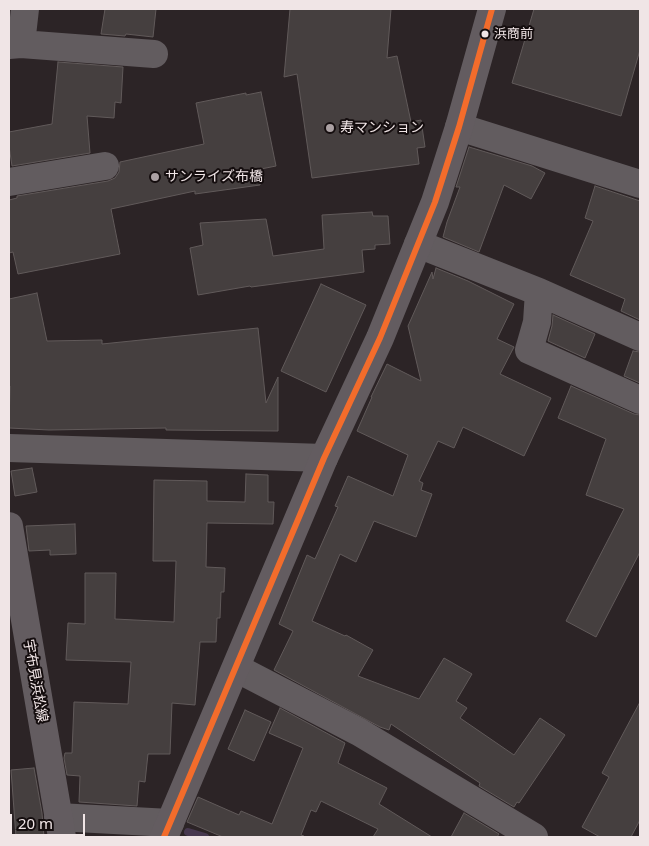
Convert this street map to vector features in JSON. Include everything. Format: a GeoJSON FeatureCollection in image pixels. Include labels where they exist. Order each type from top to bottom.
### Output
{"type":"FeatureCollection","features":[{"type":"Feature","properties":{"kind":"main road"},"geometry":{"type":"LineString","coordinates":[[167,830],[324,458],[380,338],[435,202],[459,127],[492,9]]}},
{"type":"Feature","properties":{"kind":"main road","name":"宇布見浜松線"},"geometry":{"type":"LineString","coordinates":[[9,526],[60,827]]}},
{"type":"Feature","properties":{"kind":"street"},"geometry":{"type":"LineString","coordinates":[[25,9],[15,45],[154,54]]}},
{"type":"Feature","properties":{"kind":"street"},"geometry":{"type":"LineString","coordinates":[[459,127],[640,184]]}},
{"type":"Feature","properties":{"kind":"street"},"geometry":{"type":"LineString","coordinates":[[9,182],[105,166]]}},
{"type":"Feature","properties":{"kind":"street"},"geometry":{"type":"LineString","coordinates":[[418,244],[539,292],[640,337]]}},
{"type":"Feature","properties":{"kind":"street"},"geometry":{"type":"LineString","coordinates":[[539,292],[537,322],[529,350],[640,400]]}},
{"type":"Feature","properties":{"kind":"street"},"geometry":{"type":"LineString","coordinates":[[9,448],[324,458]]}},
{"type":"Feature","properties":{"kind":"street"},"geometry":{"type":"LineString","coordinates":[[236,668],[360,732],[534,837]]}},
{"type":"Feature","properties":{"kind":"street"},"geometry":{"type":"LineString","coordinates":[[60,827],[167,830]]}},
{"type":"Feature","properties":{"kind":"building"},"geometry":{"type":"Polygon","coordinates":[[[105,9],[156,9],[153,37],[101,34],[105,9]]]}},
{"type":"Feature","properties":{"kind":"building"},"geometry":{"type":"Polygon","coordinates":[[[290,9],[391,9],[387,58],[397,56],[411,122],[421,120],[425,147],[417,148],[419,164],[312,178],[297,74],[284,77],[290,9]]]}},
{"type":"Feature","properties":{"kind":"building"},"geometry":{"type":"Polygon","coordinates":[[[534,9],[640,9],[640,50],[621,116],[512,83],[534,9]]]}},
{"type":"Feature","properties":{"kind":"building"},"geometry":{"type":"Polygon","coordinates":[[[58,62],[123,67],[121,103],[115,102],[114,118],[87,116],[90,153],[12,166],[9,132],[52,124],[58,62]]]}},
{"type":"Feature","properties":{"kind":"building"},"geometry":{"type":"Polygon","coordinates":[[[261,92],[276,166],[261,169],[264,180],[260,181],[260,185],[195,194],[195,191],[111,209],[120,254],[18,274],[13,252],[9,253],[9,200],[17,198],[17,196],[108,181],[115,178],[119,172],[120,162],[204,144],[196,103],[246,93],[246,95],[261,92]]]}},
{"type":"Feature","properties":{"kind":"building"},"geometry":{"type":"Polygon","coordinates":[[[469,147],[532,166],[545,173],[531,199],[504,185],[479,252],[443,237],[460,187],[456,187],[469,147]]]}},
{"type":"Feature","properties":{"kind":"building"},"geometry":{"type":"Polygon","coordinates":[[[595,186],[640,201],[640,320],[621,311],[625,299],[570,275],[593,221],[585,218],[595,186]]]}},
{"type":"Feature","properties":{"kind":"building"},"geometry":{"type":"Polygon","coordinates":[[[372,212],[373,216],[388,216],[390,244],[375,245],[375,249],[362,250],[364,272],[250,286],[198,295],[190,248],[203,245],[200,223],[266,219],[273,256],[324,249],[322,215],[372,212]]]}},
{"type":"Feature","properties":{"kind":"building"},"geometry":{"type":"Polygon","coordinates":[[[436,268],[468,281],[514,304],[497,339],[514,347],[500,374],[551,398],[524,456],[463,427],[454,448],[438,441],[419,481],[423,483],[421,490],[432,494],[416,537],[374,521],[356,562],[340,554],[312,621],[346,635],[373,650],[358,676],[419,699],[444,658],[472,674],[456,701],[467,708],[460,718],[514,755],[540,718],[565,735],[519,803],[517,802],[514,807],[479,786],[480,783],[391,724],[389,730],[380,727],[274,670],[293,631],[279,624],[307,555],[315,559],[338,507],[335,506],[348,476],[393,496],[408,455],[357,431],[387,364],[421,381],[408,326],[432,272],[433,279],[436,268]]]}},
{"type":"Feature","properties":{"kind":"building"},"geometry":{"type":"Polygon","coordinates":[[[321,284],[366,305],[326,392],[281,371],[321,284]]]}},
{"type":"Feature","properties":{"kind":"building"},"geometry":{"type":"Polygon","coordinates":[[[37,293],[47,341],[102,340],[102,344],[258,328],[266,403],[278,377],[278,431],[166,430],[166,428],[49,430],[9,428],[9,299],[37,293]]]}},
{"type":"Feature","properties":{"kind":"building"},"geometry":{"type":"Polygon","coordinates":[[[553,315],[595,334],[585,358],[548,341],[553,315]]]}},
{"type":"Feature","properties":{"kind":"building"},"geometry":{"type":"Polygon","coordinates":[[[633,351],[640,352],[640,383],[624,376],[633,351]]]}},
{"type":"Feature","properties":{"kind":"building"},"geometry":{"type":"Polygon","coordinates":[[[571,386],[640,415],[640,552],[596,637],[566,621],[624,509],[586,495],[606,439],[558,418],[571,386]]]}},
{"type":"Feature","properties":{"kind":"building"},"geometry":{"type":"Polygon","coordinates":[[[32,468],[37,492],[15,496],[11,471],[32,468]]]}},
{"type":"Feature","properties":{"kind":"building"},"geometry":{"type":"Polygon","coordinates":[[[246,474],[268,475],[268,502],[274,502],[273,524],[207,523],[206,567],[225,568],[224,592],[221,592],[220,618],[217,618],[216,642],[200,642],[195,705],[172,703],[170,754],[148,754],[145,782],[139,781],[137,806],[79,802],[80,776],[67,775],[64,758],[65,753],[72,753],[74,702],[128,704],[131,662],[66,660],[68,623],[85,624],[85,573],[116,573],[115,619],[174,622],[176,561],[153,561],[154,480],[207,481],[207,501],[245,502],[246,474]]]}},
{"type":"Feature","properties":{"kind":"building"},"geometry":{"type":"Polygon","coordinates":[[[75,524],[76,554],[50,555],[50,550],[29,551],[26,526],[75,524]]]}},
{"type":"Feature","properties":{"kind":"building"},"geometry":{"type":"Polygon","coordinates":[[[640,702],[640,820],[631,837],[600,837],[582,827],[609,777],[602,773],[640,702]]]}},
{"type":"Feature","properties":{"kind":"building"},"geometry":{"type":"Polygon","coordinates":[[[280,708],[345,743],[338,763],[387,788],[379,804],[432,837],[373,837],[378,829],[321,801],[316,812],[311,810],[301,835],[304,837],[223,837],[187,822],[198,797],[239,815],[241,811],[272,824],[303,748],[269,733],[280,708]]]}},
{"type":"Feature","properties":{"kind":"building"},"geometry":{"type":"Polygon","coordinates":[[[245,710],[271,722],[254,761],[228,749],[245,710]]]}},
{"type":"Feature","properties":{"kind":"building"},"geometry":{"type":"Polygon","coordinates":[[[34,768],[44,837],[16,837],[11,770],[34,768]]]}},
{"type":"Feature","properties":{"kind":"building"},"geometry":{"type":"Polygon","coordinates":[[[464,813],[499,834],[497,837],[451,837],[464,813]]]}},
{"type":"Feature","properties":{"kind":"waterway"},"geometry":{"type":"LineString","coordinates":[[188,832],[205,837]]}},
{"type":"Feature","properties":{"kind":"transit line"},"geometry":{"type":"LineString","coordinates":[[164,837],[324,458],[380,338],[435,202],[459,127],[492,9]]}},
{"type":"Feature","properties":{"kind":"place","name":"浜商前"},"geometry":{"type":"Point","coordinates":[485,34]}},
{"type":"Feature","properties":{"kind":"place","name":"寿マンション"},"geometry":{"type":"Point","coordinates":[330,128]}},
{"type":"Feature","properties":{"kind":"place","name":"サンライズ布橋"},"geometry":{"type":"Point","coordinates":[155,177]}}]}
